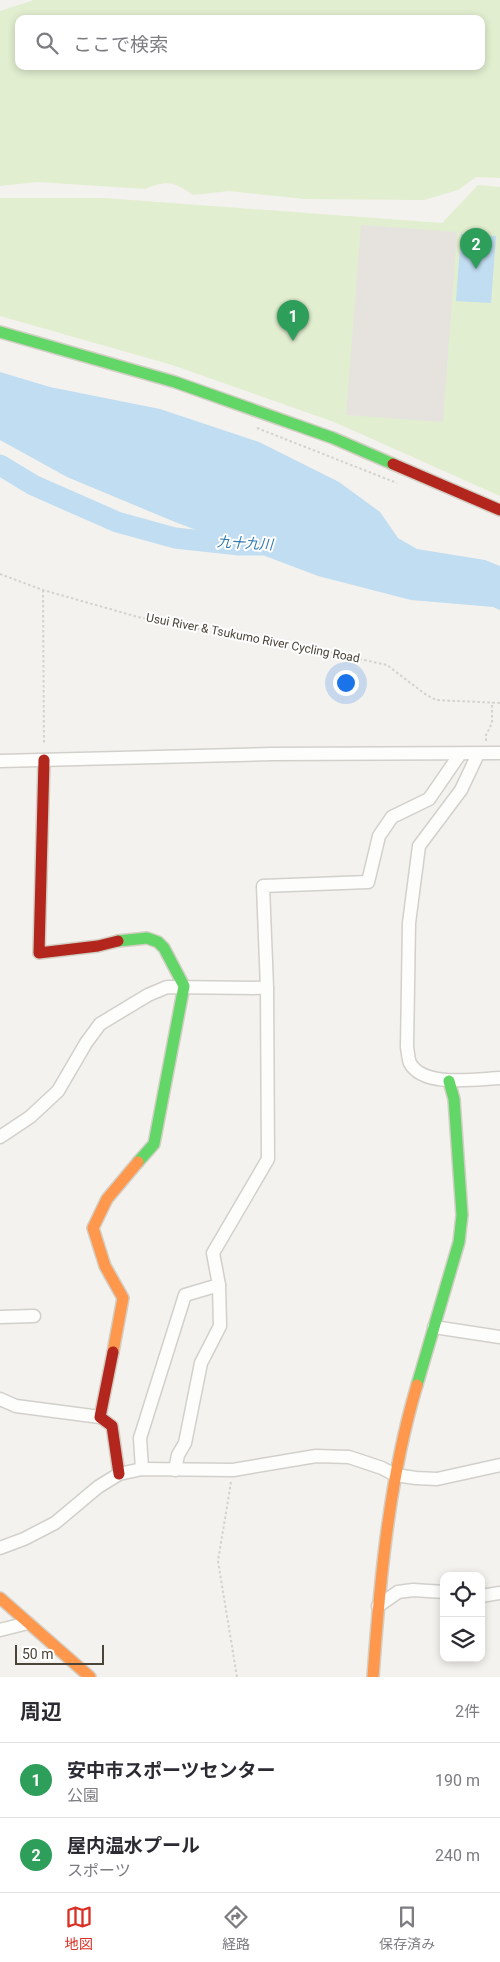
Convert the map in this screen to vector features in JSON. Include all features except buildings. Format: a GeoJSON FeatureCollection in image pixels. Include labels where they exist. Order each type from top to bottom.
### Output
{"type":"FeatureCollection","features":[{"type":"Feature","properties":{"kind":"street"},"geometry":{"type":"LineString","coordinates":[[0,332],[174,382],[316,432],[500,510]]}},
{"type":"Feature","properties":{"kind":"street"},"geometry":{"type":"LineString","coordinates":[[0,761],[272,754],[500,753]]}},
{"type":"Feature","properties":{"kind":"street"},"geometry":{"type":"LineString","coordinates":[[175,1470],[178,1455],[185,1443],[201,1364],[220,1326],[219,1285],[213,1253],[268,1159],[267,988],[263,886],[368,882],[379,836],[392,817],[429,799],[460,754]]}},
{"type":"Feature","properties":{"kind":"street"},"geometry":{"type":"LineString","coordinates":[[482,754],[461,790],[419,846],[409,923],[407,1047],[410,1062],[424,1075],[449,1081],[500,1078]]}},
{"type":"Feature","properties":{"kind":"street"},"geometry":{"type":"LineString","coordinates":[[44,760],[39,953],[147,938],[158,942],[164,948],[184,986],[154,1144],[107,1199],[93,1228],[106,1266],[123,1298],[100,1417]]}},
{"type":"Feature","properties":{"kind":"street"},"geometry":{"type":"LineString","coordinates":[[0,1137],[30,1117],[58,1091],[86,1043],[100,1024],[148,995],[167,987],[184,986],[267,988]]}},
{"type":"Feature","properties":{"kind":"street"},"geometry":{"type":"LineString","coordinates":[[373,1677],[378,1606],[394,1475],[405,1424],[459,1242],[462,1215],[454,1098],[449,1081]]}},
{"type":"Feature","properties":{"kind":"street"},"geometry":{"type":"LineString","coordinates":[[142,1470],[140,1438],[185,1295],[219,1285]]}},
{"type":"Feature","properties":{"kind":"street"},"geometry":{"type":"LineString","coordinates":[[0,1317],[34,1316]]}},
{"type":"Feature","properties":{"kind":"street"},"geometry":{"type":"LineString","coordinates":[[434,1327],[500,1337]]}},
{"type":"Feature","properties":{"kind":"street"},"geometry":{"type":"LineString","coordinates":[[0,1399],[16,1406],[100,1417],[112,1426],[119,1474]]}},
{"type":"Feature","properties":{"kind":"street"},"geometry":{"type":"LineString","coordinates":[[0,1548],[24,1540],[55,1523],[98,1486],[119,1474],[142,1470],[233,1470],[316,1456],[349,1457],[382,1468],[394,1475],[437,1479],[500,1465]]}},
{"type":"Feature","properties":{"kind":"street"},"geometry":{"type":"LineString","coordinates":[[378,1606],[398,1592],[413,1590],[440,1592]]}},
{"type":"Feature","properties":{"kind":"street"},"geometry":{"type":"LineString","coordinates":[[485,1595],[500,1593]]}},
{"type":"Feature","properties":{"kind":"street"},"geometry":{"type":"LineString","coordinates":[[0,1598],[90,1677]]}},
{"type":"Feature","properties":{"kind":"street"},"geometry":{"type":"LineString","coordinates":[[0,1630],[28,1623]]}},
{"type":"Feature","properties":{"kind":"path"},"geometry":{"type":"LineString","coordinates":[[250,425],[402,485]]}},
{"type":"Feature","properties":{"kind":"path","name":"Usui River & Tsukumo River Cycling Road"},"geometry":{"type":"LineString","coordinates":[[0,574],[43,590],[138,617],[371,660],[387,665],[425,694],[436,700],[500,703]]}},
{"type":"Feature","properties":{"kind":"path"},"geometry":{"type":"LineString","coordinates":[[43,590],[44,760]]}},
{"type":"Feature","properties":{"kind":"path"},"geometry":{"type":"LineString","coordinates":[[482,754],[486,735],[492,724],[492,702]]}},
{"type":"Feature","properties":{"kind":"path"},"geometry":{"type":"LineString","coordinates":[[233,1470],[218,1561],[237,1677]]}},
{"type":"Feature","properties":{"kind":"green space"},"geometry":{"type":"Polygon","coordinates":[[[34,0],[500,0],[500,178],[476,177],[458,190],[424,200],[304,199],[229,191],[193,195],[170,183],[159,184],[145,189],[38,182],[0,186],[0,11],[34,0]]]}},
{"type":"Feature","properties":{"kind":"green space"},"geometry":{"type":"Polygon","coordinates":[[[478,185],[500,187],[500,496],[334,422],[172,365],[0,316],[0,198],[104,198],[442,223],[478,185]]]}},
{"type":"Feature","properties":{"kind":"shaded area"},"geometry":{"type":"Polygon","coordinates":[[[361,225],[457,232],[443,422],[346,415],[361,225]]]}},
{"type":"Feature","properties":{"kind":"water"},"geometry":{"type":"Polygon","coordinates":[[[461,234],[496,236],[491,303],[456,301],[461,234]]]}},
{"type":"Feature","properties":{"kind":"water"},"geometry":{"type":"Polygon","coordinates":[[[0,372],[50,387],[160,409],[259,442],[339,482],[380,512],[398,538],[417,549],[485,560],[500,566],[500,610],[493,607],[411,600],[318,576],[175,522],[67,477],[0,440],[0,372]]]}},
{"type":"Feature","properties":{"kind":"waterway","name":"九十九川"},"geometry":{"type":"LineString","coordinates":[[0,465],[33,485],[117,522],[175,538],[239,545],[261,545]]}},
{"type":"Feature","properties":{"kind":"traffic: fast"},"geometry":{"type":"LineString","coordinates":[[0,332],[175,382],[333,438],[393,464]]}},
{"type":"Feature","properties":{"kind":"traffic: fast"},"geometry":{"type":"LineString","coordinates":[[118,941],[147,938],[158,942],[164,948],[184,986],[154,1144],[138,1162]]}},
{"type":"Feature","properties":{"kind":"traffic: fast"},"geometry":{"type":"LineString","coordinates":[[417,1385],[459,1242],[462,1215],[454,1099],[449,1081]]}},
{"type":"Feature","properties":{"kind":"traffic: slow"},"geometry":{"type":"LineString","coordinates":[[113,1352],[123,1298],[105,1266],[93,1228],[107,1199],[138,1162]]}},
{"type":"Feature","properties":{"kind":"traffic: slow"},"geometry":{"type":"LineString","coordinates":[[373,1677],[387,1530],[399,1456],[417,1385]]}},
{"type":"Feature","properties":{"kind":"traffic: slow"},"geometry":{"type":"LineString","coordinates":[[0,1598],[90,1677]]}},
{"type":"Feature","properties":{"kind":"traffic: jam"},"geometry":{"type":"LineString","coordinates":[[393,464],[500,510]]}},
{"type":"Feature","properties":{"kind":"traffic: jam"},"geometry":{"type":"LineString","coordinates":[[44,760],[39,953],[98,946],[118,941]]}},
{"type":"Feature","properties":{"kind":"traffic: jam"},"geometry":{"type":"LineString","coordinates":[[113,1352],[100,1417],[112,1426],[119,1474]]}},
{"type":"Feature","properties":{"kind":"place","name":"屋内温水プール"},"geometry":{"type":"Point","coordinates":[476,269]}},
{"type":"Feature","properties":{"kind":"place","name":"安中市スポーツセンター"},"geometry":{"type":"Point","coordinates":[293,341]}}]}
